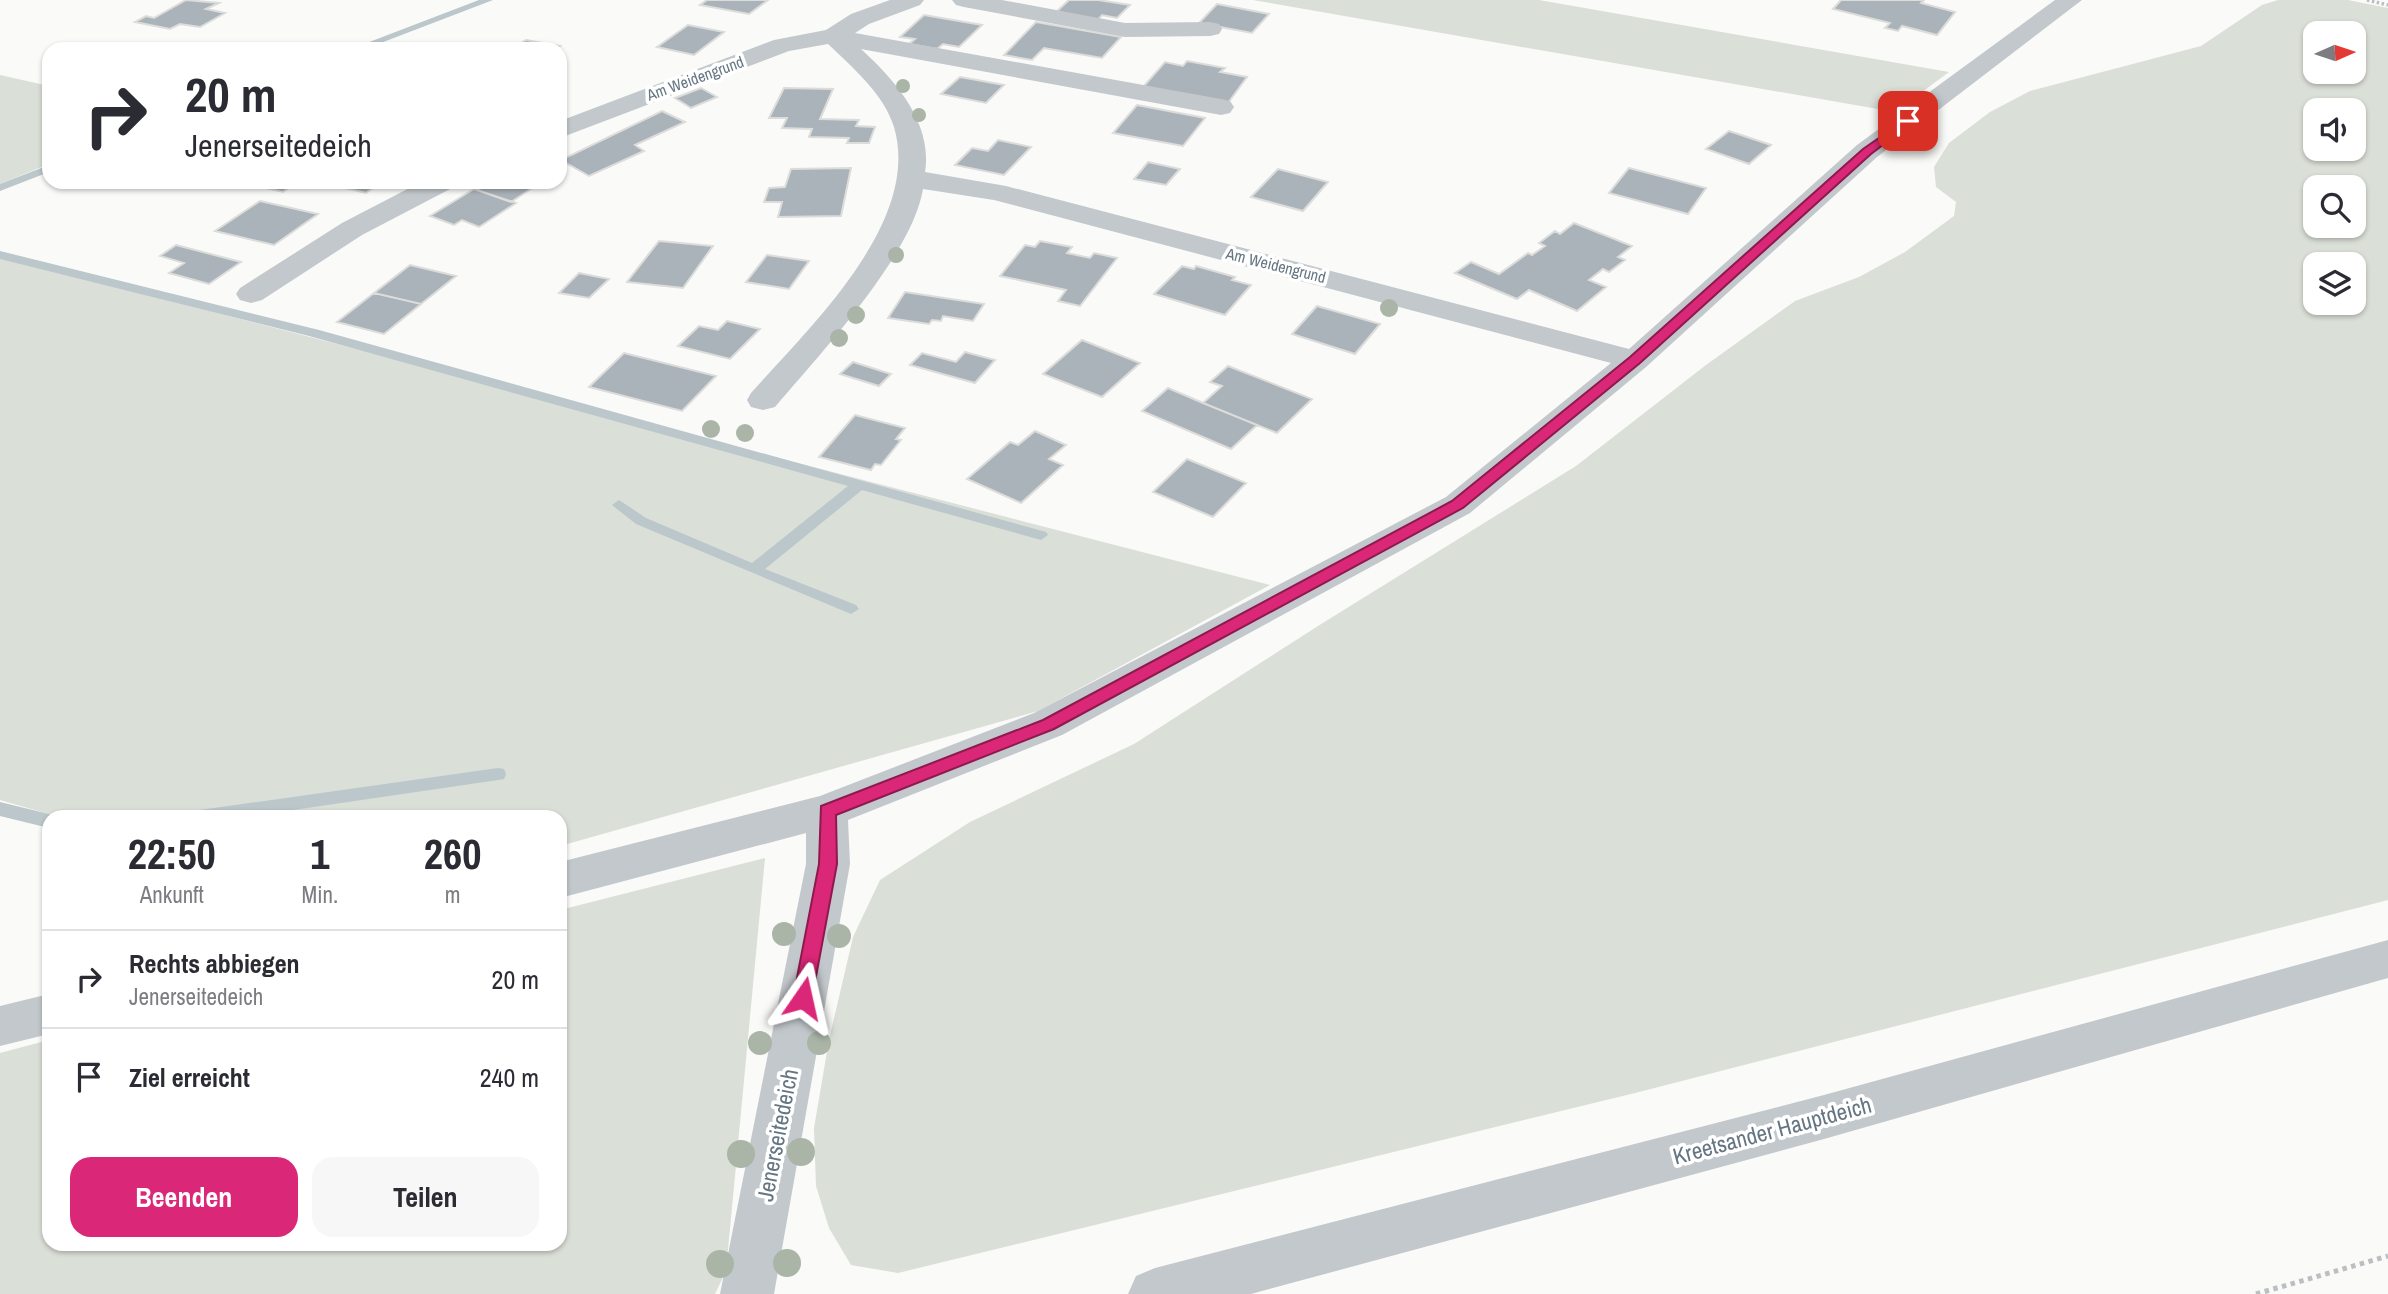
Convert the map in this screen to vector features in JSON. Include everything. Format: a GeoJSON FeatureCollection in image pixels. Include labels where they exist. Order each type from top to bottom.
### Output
{"type":"FeatureCollection","features":[{"type":"Feature","properties":{"kind":"street","name":"Am Weidengrund"},"geometry":{"type":"LineString","coordinates":[[567,127],[783,46],[833,36],[860,19],[912,0]]}},
{"type":"Feature","properties":{"kind":"street"},"geometry":{"type":"LineString","coordinates":[[964,0],[1125,30],[1210,29]]}},
{"type":"Feature","properties":{"kind":"street"},"geometry":{"type":"LineString","coordinates":[[567,878],[827,811],[1048,724],[1458,505],[1635,360],[1867,151],[2070,0]]}},
{"type":"Feature","properties":{"kind":"street"},"geometry":{"type":"LineString","coordinates":[[833,36],[1221,107]]}},
{"type":"Feature","properties":{"kind":"street"},"geometry":{"type":"LineString","coordinates":[[763,400],[828,324],[890,241],[915,179],[908,127],[879,77],[833,36]]}},
{"type":"Feature","properties":{"kind":"street","name":"Am Weidengrund"},"geometry":{"type":"LineString","coordinates":[[915,179],[1009,196],[1635,360]]}},
{"type":"Feature","properties":{"kind":"street"},"geometry":{"type":"LineString","coordinates":[[251,294],[352,229],[429,189]]}},
{"type":"Feature","properties":{"kind":"street","name":"Jenerseitedeich"},"geometry":{"type":"LineString","coordinates":[[747,1294],[828,864],[827,811]]}},
{"type":"Feature","properties":{"kind":"street","name":"Kreetsander Hauptdeich"},"geometry":{"type":"LineString","coordinates":[[1155,1294],[1811,1120],[2388,959]]}},
{"type":"Feature","properties":{"kind":"street"},"geometry":{"type":"LineString","coordinates":[[0,1026],[42,1016]]}},
{"type":"Feature","properties":{"kind":"path"},"geometry":{"type":"LineString","coordinates":[[2367,0],[2388,5]]}},
{"type":"Feature","properties":{"kind":"path"},"geometry":{"type":"LineString","coordinates":[[2256,1294],[2388,1256]]}},
{"type":"Feature","properties":{"kind":"shaded area"},"geometry":{"type":"Polygon","coordinates":[[[1253,0],[1539,0],[1949,72],[1895,112],[1253,0]]]}},
{"type":"Feature","properties":{"kind":"shaded area"},"geometry":{"type":"Polygon","coordinates":[[[2278,0],[2348,0],[2388,8],[2388,900],[1635,1093],[898,1273],[851,1265],[829,1228],[816,1186],[814,1128],[829,1040],[853,937],[880,880],[970,822],[1134,744],[1576,466],[1706,365],[1795,301],[1859,277],[1905,252],[1954,216],[1956,202],[1936,187],[1934,167],[1949,143],[1990,112],[2030,91],[2201,46],[2262,5],[2278,0]]]}},
{"type":"Feature","properties":{"kind":"shaded area"},"geometry":{"type":"Polygon","coordinates":[[[0,75],[42,84],[42,167],[0,184],[0,75]]]}},
{"type":"Feature","properties":{"kind":"shaded area"},"geometry":{"type":"Polygon","coordinates":[[[0,257],[1270,585],[1038,711],[567,844],[567,810],[42,810],[42,812],[0,800],[0,257]]]}},
{"type":"Feature","properties":{"kind":"shaded area"},"geometry":{"type":"Polygon","coordinates":[[[765,858],[726,1271],[715,1294],[0,1294],[0,1053],[42,1042],[42,1251],[567,1251],[567,908],[765,858]]]}},
{"type":"Feature","properties":{"kind":"building"},"geometry":{"type":"Polygon","coordinates":[[[186,0],[219,3],[206,9],[225,13],[200,27],[180,24],[170,29],[135,22],[146,16],[154,18],[186,0]]]}},
{"type":"Feature","properties":{"kind":"building"},"geometry":{"type":"Polygon","coordinates":[[[707,0],[768,0],[749,14],[700,5],[707,0]]]}},
{"type":"Feature","properties":{"kind":"building"},"geometry":{"type":"Polygon","coordinates":[[[1069,0],[1098,0],[1130,5],[1117,18],[1102,15],[1096,22],[1054,14],[1069,0]]]}},
{"type":"Feature","properties":{"kind":"building"},"geometry":{"type":"Polygon","coordinates":[[[1841,0],[1924,0],[1921,3],[1955,12],[1937,35],[1902,26],[1898,31],[1885,28],[1890,23],[1833,9],[1841,0]]]}},
{"type":"Feature","properties":{"kind":"building"},"geometry":{"type":"Polygon","coordinates":[[[1217,4],[1269,14],[1252,33],[1199,23],[1217,4]]]}},
{"type":"Feature","properties":{"kind":"building"},"geometry":{"type":"Polygon","coordinates":[[[924,15],[982,25],[959,47],[943,44],[937,49],[909,44],[915,39],[900,37],[924,15]]]}},
{"type":"Feature","properties":{"kind":"building"},"geometry":{"type":"Polygon","coordinates":[[[1036,22],[1121,37],[1102,58],[1044,48],[1032,60],[1004,55],[1036,22]]]}},
{"type":"Feature","properties":{"kind":"building"},"geometry":{"type":"Polygon","coordinates":[[[688,25],[724,32],[694,55],[657,47],[688,25]]]}},
{"type":"Feature","properties":{"kind":"building"},"geometry":{"type":"Polygon","coordinates":[[[1187,61],[1225,68],[1220,72],[1247,77],[1228,103],[1143,87],[1165,62],[1183,66],[1187,61]]]}},
{"type":"Feature","properties":{"kind":"building"},"geometry":{"type":"Polygon","coordinates":[[[960,77],[1004,85],[986,103],[941,94],[960,77]]]}},
{"type":"Feature","properties":{"kind":"building"},"geometry":{"type":"Polygon","coordinates":[[[701,88],[717,97],[691,108],[675,98],[701,88]]]}},
{"type":"Feature","properties":{"kind":"building"},"geometry":{"type":"Polygon","coordinates":[[[784,88],[833,89],[820,119],[859,120],[856,126],[875,127],[869,143],[847,143],[849,138],[809,137],[812,129],[782,128],[787,118],[769,118],[784,88]]]}},
{"type":"Feature","properties":{"kind":"building"},"geometry":{"type":"Polygon","coordinates":[[[1137,105],[1205,118],[1183,146],[1113,133],[1137,105]]]}},
{"type":"Feature","properties":{"kind":"building"},"geometry":{"type":"Polygon","coordinates":[[[662,111],[685,122],[635,145],[644,151],[589,176],[567,163],[567,157],[662,111]]]}},
{"type":"Feature","properties":{"kind":"building"},"geometry":{"type":"Polygon","coordinates":[[[1729,131],[1771,145],[1749,164],[1706,149],[1729,131]]]}},
{"type":"Feature","properties":{"kind":"building"},"geometry":{"type":"Polygon","coordinates":[[[998,140],[1031,147],[1004,175],[955,165],[972,148],[988,151],[998,140]]]}},
{"type":"Feature","properties":{"kind":"building"},"geometry":{"type":"Polygon","coordinates":[[[1148,162],[1180,169],[1166,185],[1134,179],[1148,162]]]}},
{"type":"Feature","properties":{"kind":"building"},"geometry":{"type":"Polygon","coordinates":[[[851,168],[841,216],[778,217],[782,202],[764,202],[769,188],[785,187],[791,169],[851,168]]]}},
{"type":"Feature","properties":{"kind":"building"},"geometry":{"type":"Polygon","coordinates":[[[1629,168],[1706,188],[1688,214],[1609,193],[1629,168]]]}},
{"type":"Feature","properties":{"kind":"building"},"geometry":{"type":"Polygon","coordinates":[[[1278,169],[1328,182],[1303,211],[1251,197],[1278,169]]]}},
{"type":"Feature","properties":{"kind":"building"},"geometry":{"type":"Polygon","coordinates":[[[349,189],[371,189],[366,193],[349,189]]]}},
{"type":"Feature","properties":{"kind":"building"},"geometry":{"type":"Polygon","coordinates":[[[474,189],[516,203],[479,227],[462,220],[454,225],[430,216],[474,189]]]}},
{"type":"Feature","properties":{"kind":"building"},"geometry":{"type":"Polygon","coordinates":[[[479,189],[531,189],[511,202],[479,189]]]}},
{"type":"Feature","properties":{"kind":"building"},"geometry":{"type":"Polygon","coordinates":[[[260,201],[318,214],[274,245],[215,231],[260,201]]]}},
{"type":"Feature","properties":{"kind":"building"},"geometry":{"type":"Polygon","coordinates":[[[1574,223],[1632,246],[1618,257],[1625,260],[1609,272],[1603,269],[1589,280],[1606,287],[1577,311],[1529,290],[1517,299],[1455,273],[1471,262],[1499,274],[1528,253],[1532,255],[1545,246],[1539,243],[1555,231],[1560,234],[1574,223]]]}},
{"type":"Feature","properties":{"kind":"building"},"geometry":{"type":"Polygon","coordinates":[[[659,241],[713,246],[683,288],[627,282],[659,241]]]}},
{"type":"Feature","properties":{"kind":"building"},"geometry":{"type":"Polygon","coordinates":[[[1040,241],[1072,247],[1067,253],[1090,258],[1094,253],[1117,258],[1080,306],[1058,301],[1066,290],[1000,276],[1025,245],[1035,247],[1040,241]]]}},
{"type":"Feature","properties":{"kind":"building"},"geometry":{"type":"Polygon","coordinates":[[[176,245],[241,262],[209,284],[169,273],[184,263],[160,256],[176,245]]]}},
{"type":"Feature","properties":{"kind":"building"},"geometry":{"type":"Polygon","coordinates":[[[767,255],[809,261],[789,289],[746,282],[767,255]]]}},
{"type":"Feature","properties":{"kind":"building"},"geometry":{"type":"Polygon","coordinates":[[[410,265],[456,276],[421,304],[374,293],[410,265]]]}},
{"type":"Feature","properties":{"kind":"building"},"geometry":{"type":"Polygon","coordinates":[[[1182,266],[1194,269],[1196,266],[1235,277],[1232,280],[1251,285],[1225,315],[1154,294],[1182,266]]]}},
{"type":"Feature","properties":{"kind":"building"},"geometry":{"type":"Polygon","coordinates":[[[579,273],[609,279],[589,298],[559,293],[579,273]]]}},
{"type":"Feature","properties":{"kind":"building"},"geometry":{"type":"Polygon","coordinates":[[[905,292],[984,304],[973,321],[943,316],[941,321],[932,320],[929,324],[888,318],[905,292]]]}},
{"type":"Feature","properties":{"kind":"building"},"geometry":{"type":"Polygon","coordinates":[[[374,293],[421,304],[384,334],[337,322],[374,293]]]}},
{"type":"Feature","properties":{"kind":"building"},"geometry":{"type":"Polygon","coordinates":[[[1317,306],[1380,324],[1355,354],[1292,334],[1317,306]]]}},
{"type":"Feature","properties":{"kind":"building"},"geometry":{"type":"Polygon","coordinates":[[[727,321],[760,329],[730,359],[678,346],[699,326],[718,330],[727,321]]]}},
{"type":"Feature","properties":{"kind":"building"},"geometry":{"type":"Polygon","coordinates":[[[1082,340],[1140,363],[1102,397],[1043,374],[1082,340]]]}},
{"type":"Feature","properties":{"kind":"building"},"geometry":{"type":"Polygon","coordinates":[[[965,352],[995,360],[975,383],[910,365],[922,353],[956,362],[965,352]]]}},
{"type":"Feature","properties":{"kind":"building"},"geometry":{"type":"Polygon","coordinates":[[[624,353],[716,376],[682,411],[589,387],[624,353]]]}},
{"type":"Feature","properties":{"kind":"building"},"geometry":{"type":"Polygon","coordinates":[[[853,362],[891,374],[879,386],[840,374],[853,362]]]}},
{"type":"Feature","properties":{"kind":"building"},"geometry":{"type":"Polygon","coordinates":[[[1228,366],[1312,399],[1277,433],[1203,403],[1222,386],[1210,382],[1228,366]]]}},
{"type":"Feature","properties":{"kind":"building"},"geometry":{"type":"Polygon","coordinates":[[[1168,388],[1257,425],[1231,449],[1142,411],[1168,388]]]}},
{"type":"Feature","properties":{"kind":"building"},"geometry":{"type":"Polygon","coordinates":[[[855,415],[905,428],[896,439],[901,440],[881,465],[875,464],[871,470],[819,457],[855,415]]]}},
{"type":"Feature","properties":{"kind":"building"},"geometry":{"type":"Polygon","coordinates":[[[1035,431],[1066,445],[1049,459],[1063,465],[1021,503],[967,479],[1010,442],[1018,445],[1035,431]]]}},
{"type":"Feature","properties":{"kind":"building"},"geometry":{"type":"Polygon","coordinates":[[[1187,459],[1246,483],[1213,517],[1153,492],[1187,459]]]}},
{"type":"Feature","properties":{"kind":"waterway"},"geometry":{"type":"LineString","coordinates":[[375,42],[488,0]]}},
{"type":"Feature","properties":{"kind":"waterway"},"geometry":{"type":"LineString","coordinates":[[0,188],[42,171]]}},
{"type":"Feature","properties":{"kind":"waterway"},"geometry":{"type":"LineString","coordinates":[[0,255],[314,333],[859,485]]}},
{"type":"Feature","properties":{"kind":"waterway"},"geometry":{"type":"LineString","coordinates":[[754,570],[859,485]]}},
{"type":"Feature","properties":{"kind":"waterway"},"geometry":{"type":"LineString","coordinates":[[859,485],[1041,535]]}},
{"type":"Feature","properties":{"kind":"waterway"},"geometry":{"type":"LineString","coordinates":[[619,505],[641,521],[754,570]]}},
{"type":"Feature","properties":{"kind":"waterway"},"geometry":{"type":"LineString","coordinates":[[754,570],[851,609]]}},
{"type":"Feature","properties":{"kind":"waterway"},"geometry":{"type":"LineString","coordinates":[[249,810],[498,774]]}},
{"type":"Feature","properties":{"kind":"waterway"},"geometry":{"type":"LineString","coordinates":[[0,809],[42,819]]}},
{"type":"Feature","properties":{"kind":"route"},"geometry":{"type":"LineString","coordinates":[[803,998],[828,864],[827,811],[1048,724],[1458,505],[1635,360],[1867,151],[1908,121]]}}]}
